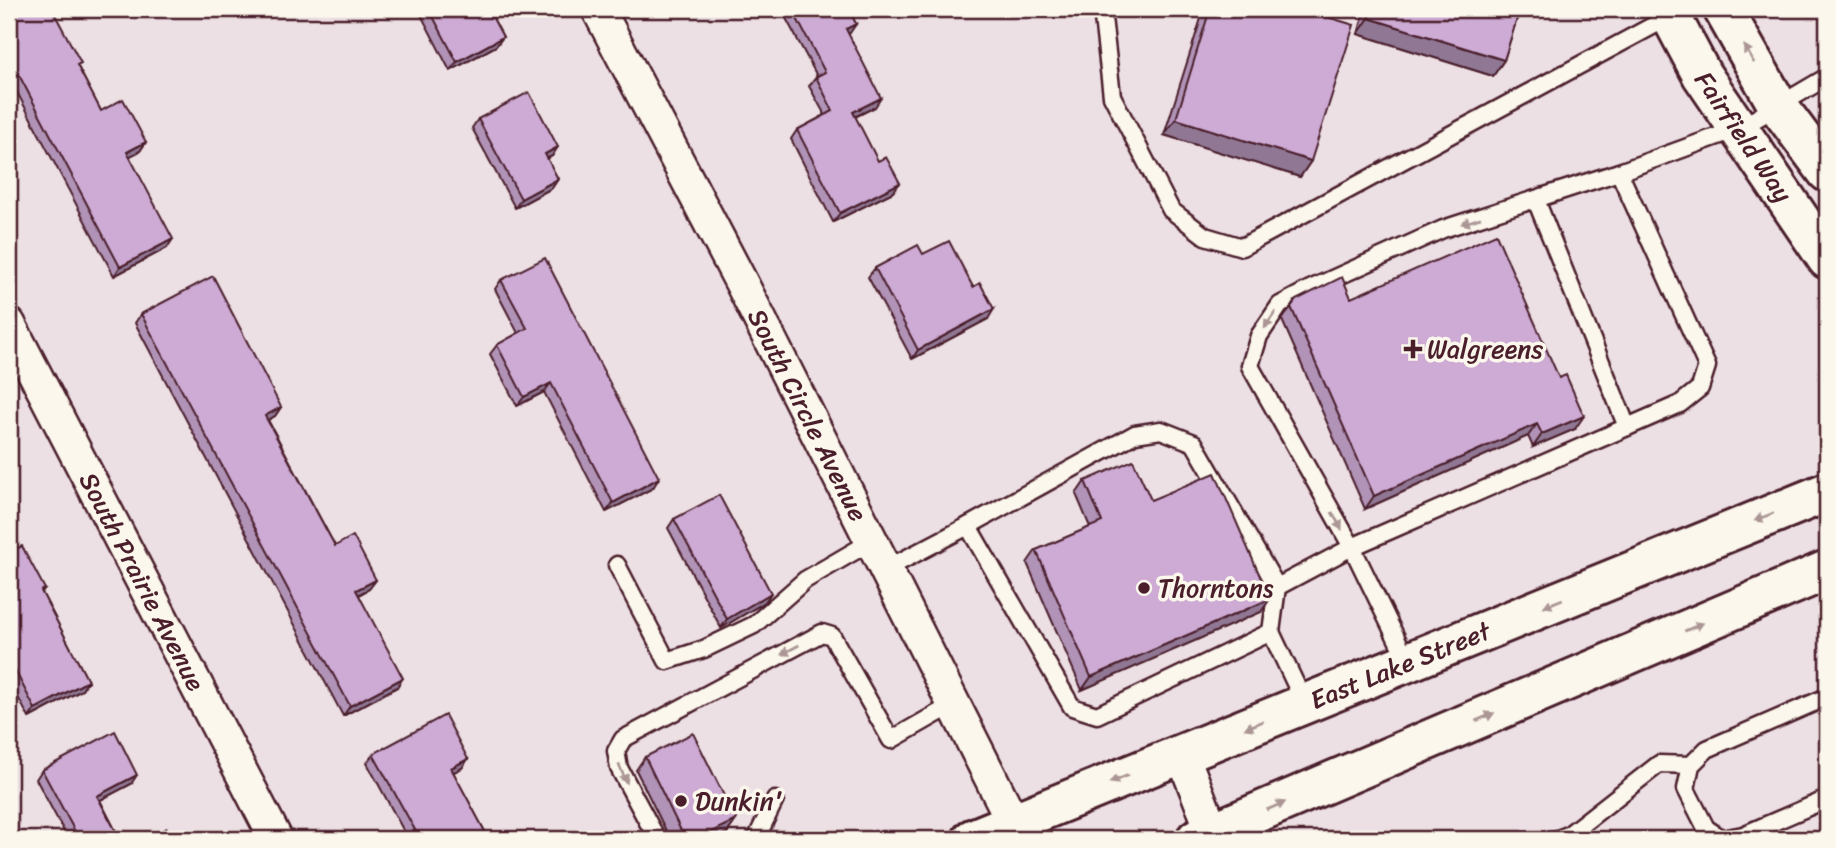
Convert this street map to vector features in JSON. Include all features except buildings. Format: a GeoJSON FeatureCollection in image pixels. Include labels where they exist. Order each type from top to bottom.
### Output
{"type":"FeatureCollection","features":[{"type":"Feature","properties":{"kind":"main road","name":"Fairfield Way"},"geometry":{"type":"LineString","coordinates":[[1723,9],[1778,106],[1827,172]]}},
{"type":"Feature","properties":{"kind":"main road","name":"Fairfield Way"},"geometry":{"type":"LineString","coordinates":[[1674,11],[1702,75],[1827,259]]}},
{"type":"Feature","properties":{"kind":"main road","name":"East Lake Street"},"geometry":{"type":"LineString","coordinates":[[972,839],[1827,492]]}},
{"type":"Feature","properties":{"kind":"main road"},"geometry":{"type":"LineString","coordinates":[[1208,837],[1827,570]]}},
{"type":"Feature","properties":{"kind":"street","name":"South Circle Avenue"},"geometry":{"type":"LineString","coordinates":[[598,9],[1013,822]]}},
{"type":"Feature","properties":{"kind":"street","name":"South Prairie Avenue"},"geometry":{"type":"LineString","coordinates":[[9,324],[276,839]]}},
{"type":"Feature","properties":{"kind":"street"},"geometry":{"type":"LineString","coordinates":[[1182,754],[1208,837]]}},
{"type":"Feature","properties":{"kind":"lane"},"geometry":{"type":"LineString","coordinates":[[1102,9],[1112,96],[1171,210],[1205,236],[1242,247],[1674,11]]}},
{"type":"Feature","properties":{"kind":"lane"},"geometry":{"type":"LineString","coordinates":[[1408,662],[1352,547],[1250,366],[1259,336],[1280,305],[1443,229],[1619,172],[1740,128],[1827,77]]}},
{"type":"Feature","properties":{"kind":"lane"},"geometry":{"type":"LineString","coordinates":[[1277,587],[1352,547],[1680,404],[1700,388],[1707,366],[1619,172]]}},
{"type":"Feature","properties":{"kind":"lane"},"geometry":{"type":"LineString","coordinates":[[1536,200],[1627,427]]}},
{"type":"Feature","properties":{"kind":"lane"},"geometry":{"type":"LineString","coordinates":[[617,565],[667,661],[704,649],[754,625],[805,580],[968,526],[1135,434],[1161,430],[1194,443],[1277,587],[1271,632],[1305,704]]}},
{"type":"Feature","properties":{"kind":"lane"},"geometry":{"type":"LineString","coordinates":[[968,526],[1072,707],[1097,715],[1271,632]]}},
{"type":"Feature","properties":{"kind":"lane"},"geometry":{"type":"LineString","coordinates":[[657,839],[619,768],[616,751],[623,739],[821,633],[832,636],[844,654],[891,740],[954,704]]}},
{"type":"Feature","properties":{"kind":"lane"},"geometry":{"type":"LineString","coordinates":[[1827,697],[1707,749],[1691,765],[1686,789],[1706,828],[1722,839],[1743,835],[1827,799]]}},
{"type":"Feature","properties":{"kind":"lane"},"geometry":{"type":"LineString","coordinates":[[1557,839],[1575,835],[1659,764],[1691,765]]}},
{"type":"Feature","properties":{"kind":"lane"},"geometry":{"type":"LineString","coordinates":[[756,839],[775,800]]}},
{"type":"Feature","properties":{"kind":"place","name":"Walgreens"},"geometry":{"type":"Point","coordinates":[1413,349]}},
{"type":"Feature","properties":{"kind":"place","name":"Thorntons"},"geometry":{"type":"Point","coordinates":[1144,588]}},
{"type":"Feature","properties":{"kind":"place","name":"Dunkin'"},"geometry":{"type":"Point","coordinates":[681,801]}}]}
